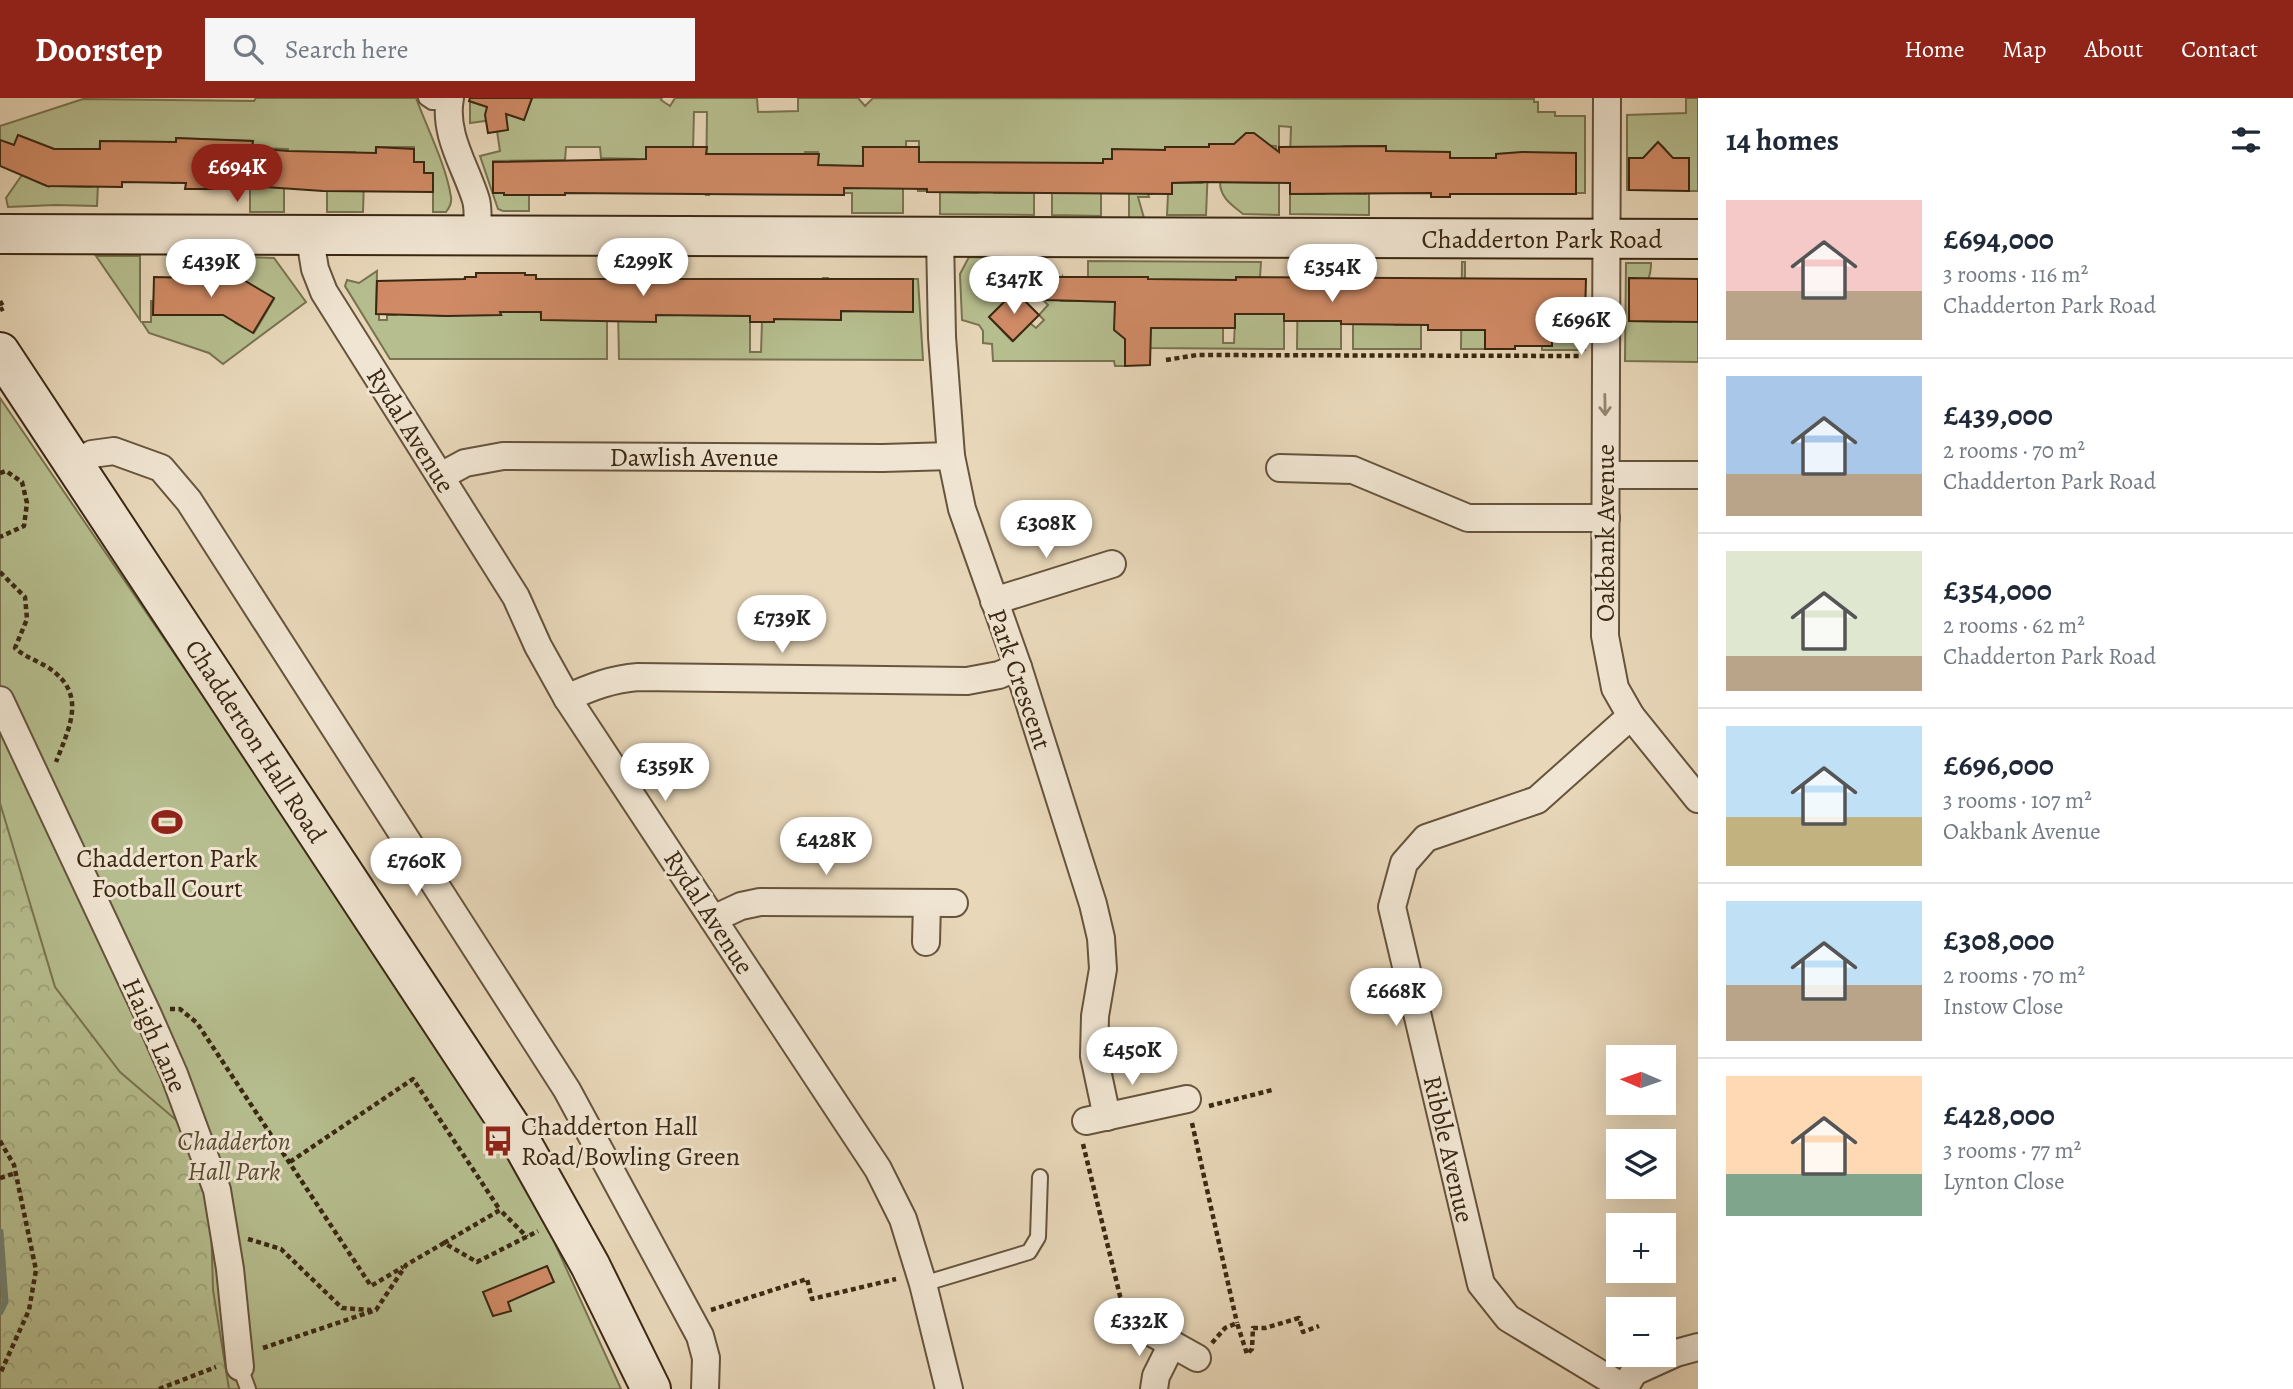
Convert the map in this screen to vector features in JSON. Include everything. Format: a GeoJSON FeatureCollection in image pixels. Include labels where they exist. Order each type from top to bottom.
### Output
{"type":"FeatureCollection","features":[{"type":"Feature","properties":{"kind":"street","name":"Oakbank Avenue"},"geometry":{"type":"LineString","coordinates":[[1607,98],[1605,636],[1615,688],[1631,716],[1698,799]]}},
{"type":"Feature","properties":{"kind":"street"},"geometry":{"type":"LineString","coordinates":[[442,99],[477,203],[477,234]]}},
{"type":"Feature","properties":{"kind":"street","name":"Rydal Avenue"},"geometry":{"type":"LineString","coordinates":[[309,233],[314,269],[324,292],[516,597],[538,646],[568,698],[878,1169],[903,1219],[948,1389]]}},
{"type":"Feature","properties":{"kind":"street","name":"Chadderton Park Road"},"geometry":{"type":"LineString","coordinates":[[0,234],[1698,239]]}},
{"type":"Feature","properties":{"kind":"street","name":"Park Crescent"},"geometry":{"type":"LineString","coordinates":[[940,237],[943,341],[951,456],[962,509],[1018,667],[1093,904],[1101,938],[1103,969],[1095,1016],[1096,1119]]}},
{"type":"Feature","properties":{"kind":"street","name":"Chadderton Hall Road"},"geometry":{"type":"LineString","coordinates":[[0,352],[524,1147],[590,1265],[651,1389]]}},
{"type":"Feature","properties":{"kind":"street"},"geometry":{"type":"LineString","coordinates":[[75,464],[92,454],[114,451],[160,468],[189,502],[567,1090],[700,1336],[706,1358],[705,1389]]}},
{"type":"Feature","properties":{"kind":"street","name":"Dawlish Avenue"},"geometry":{"type":"LineString","coordinates":[[441,476],[465,463],[503,456],[951,456]]}},
{"type":"Feature","properties":{"kind":"street"},"geometry":{"type":"LineString","coordinates":[[1280,468],[1353,470],[1468,518],[1606,518]]}},
{"type":"Feature","properties":{"kind":"street"},"geometry":{"type":"LineString","coordinates":[[1606,475],[1698,475]]}},
{"type":"Feature","properties":{"kind":"street"},"geometry":{"type":"LineString","coordinates":[[993,601],[1112,564]]}},
{"type":"Feature","properties":{"kind":"street"},"geometry":{"type":"LineString","coordinates":[[568,698],[596,684],[638,677],[967,681],[992,677],[1018,667]]}},
{"type":"Feature","properties":{"kind":"street","name":"Haigh Lane"},"geometry":{"type":"LineString","coordinates":[[0,700],[146,1010],[174,1074],[217,1190],[242,1371]]}},
{"type":"Feature","properties":{"kind":"street","name":"Ribble Avenue"},"geometry":{"type":"LineString","coordinates":[[1624,1389],[1508,1318],[1481,1283],[1392,907],[1404,863],[1426,838],[1537,800],[1631,716]]}},
{"type":"Feature","properties":{"kind":"street"},"geometry":{"type":"LineString","coordinates":[[713,919],[741,905],[760,902],[954,903]]}},
{"type":"Feature","properties":{"kind":"street"},"geometry":{"type":"LineString","coordinates":[[926,942],[927,902]]}},
{"type":"Feature","properties":{"kind":"street"},"geometry":{"type":"LineString","coordinates":[[1096,1119],[1196,1103]]}},
{"type":"Feature","properties":{"kind":"street"},"geometry":{"type":"LineString","coordinates":[[1145,1329],[1197,1358]]}},
{"type":"Feature","properties":{"kind":"street"},"geometry":{"type":"LineString","coordinates":[[1154,1389],[1156,1376],[1172,1344]]}},
{"type":"Feature","properties":{"kind":"street"},"geometry":{"type":"LineString","coordinates":[[1624,1389],[1634,1372],[1698,1346]]}},
{"type":"Feature","properties":{"kind":"lane"},"geometry":{"type":"LineString","coordinates":[[921,1279],[1029,1252],[1038,1237],[1040,1177]]}},
{"type":"Feature","properties":{"kind":"path"},"geometry":{"type":"LineString","coordinates":[[0,301],[4,308],[0,310]]}},
{"type":"Feature","properties":{"kind":"path"},"geometry":{"type":"LineString","coordinates":[[1166,360],[1197,355],[1605,356]]}},
{"type":"Feature","properties":{"kind":"path"},"geometry":{"type":"LineString","coordinates":[[0,473],[6,471],[22,482],[27,503],[24,526],[0,537]]}},
{"type":"Feature","properties":{"kind":"path"},"geometry":{"type":"LineString","coordinates":[[0,572],[24,597],[27,619],[15,648],[61,677],[72,697],[69,727],[56,763],[36,776]]}},
{"type":"Feature","properties":{"kind":"path"},"geometry":{"type":"LineString","coordinates":[[146,1010],[180,1009],[197,1023],[371,1286],[500,1210]]}},
{"type":"Feature","properties":{"kind":"path"},"geometry":{"type":"LineString","coordinates":[[290,1162],[413,1079],[500,1210],[527,1237]]}},
{"type":"Feature","properties":{"kind":"path"},"geometry":{"type":"LineString","coordinates":[[1272,1090],[1196,1103],[1237,1323],[1247,1354],[1252,1349],[1253,1328],[1265,1328],[1299,1318],[1303,1332],[1319,1326]]}},
{"type":"Feature","properties":{"kind":"path"},"geometry":{"type":"LineString","coordinates":[[1096,1119],[1080,1130],[1119,1296],[1145,1329]]}},
{"type":"Feature","properties":{"kind":"path"},"geometry":{"type":"LineString","coordinates":[[0,1141],[15,1165],[36,1270],[29,1310],[0,1374]]}},
{"type":"Feature","properties":{"kind":"path"},"geometry":{"type":"LineString","coordinates":[[1,1178],[16,1173]]}},
{"type":"Feature","properties":{"kind":"path"},"geometry":{"type":"LineString","coordinates":[[444,1243],[477,1262],[564,1218]]}},
{"type":"Feature","properties":{"kind":"path"},"geometry":{"type":"LineString","coordinates":[[224,1232],[281,1249],[342,1308],[376,1310]]}},
{"type":"Feature","properties":{"kind":"path"},"geometry":{"type":"LineString","coordinates":[[159,1389],[242,1371],[289,1338],[376,1310],[406,1265]]}},
{"type":"Feature","properties":{"kind":"path"},"geometry":{"type":"LineString","coordinates":[[690,1317],[807,1279],[812,1299],[921,1279]]}},
{"type":"Feature","properties":{"kind":"path"},"geometry":{"type":"LineString","coordinates":[[1225,1328],[1237,1323]]}},
{"type":"Feature","properties":{"kind":"green space"},"geometry":{"type":"Polygon","coordinates":[[[256,98],[416,98],[445,172],[451,197],[450,207],[446,212],[433,212],[433,174],[424,173],[424,162],[414,162],[414,147],[376,147],[375,160],[364,180],[363,212],[327,212],[327,191],[355,191],[355,152],[325,152],[287,161],[288,149],[252,148],[252,141],[176,138],[175,183],[172,183],[172,150],[163,153],[163,142],[100,141],[97,206],[8,207],[6,198],[22,175],[49,187],[58,165],[62,186],[91,187],[92,150],[62,152],[18,135],[14,145],[0,140],[0,126],[83,99],[254,101],[256,98]]]}},
{"type":"Feature","properties":{"kind":"green space"},"geometry":{"type":"Polygon","coordinates":[[[470,98],[524,120],[532,98],[662,98],[661,100],[670,106],[675,98],[757,98],[758,112],[798,111],[798,98],[858,98],[865,106],[873,98],[1534,99],[1534,102],[1538,102],[1538,112],[1555,112],[1555,116],[1585,116],[1585,193],[1576,193],[1576,153],[1497,154],[1496,163],[1480,158],[1386,151],[1385,146],[1343,146],[1342,193],[1366,194],[1366,174],[1369,174],[1369,215],[1290,214],[1290,194],[1325,194],[1325,149],[1290,155],[1291,127],[1279,126],[1279,215],[1243,214],[1224,197],[1220,182],[1276,183],[1276,146],[1209,144],[1206,215],[1167,215],[1168,194],[1172,194],[1172,183],[1202,183],[1202,156],[1175,155],[1175,147],[1166,147],[1152,194],[1148,194],[1149,197],[1138,197],[1144,218],[1129,218],[1129,150],[1112,159],[1103,159],[1103,163],[1061,163],[1061,169],[1101,188],[1101,216],[1052,215],[1052,165],[994,176],[994,193],[1034,193],[1034,215],[940,214],[940,192],[978,193],[979,163],[927,162],[927,191],[918,191],[919,141],[906,141],[906,147],[863,147],[903,189],[903,213],[852,213],[852,193],[844,193],[844,166],[818,165],[818,152],[805,152],[805,166],[709,154],[709,195],[706,195],[707,112],[694,112],[693,149],[647,147],[646,164],[635,193],[635,159],[601,158],[600,147],[566,147],[565,160],[493,161],[493,193],[529,195],[529,211],[503,211],[498,209],[480,156],[500,151],[497,131],[506,118],[470,123],[470,98]]]}},
{"type":"Feature","properties":{"kind":"green space"},"geometry":{"type":"Polygon","coordinates":[[[1686,98],[1698,98],[1698,191],[1689,191],[1689,158],[1665,158],[1665,149],[1661,145],[1655,145],[1651,158],[1629,158],[1627,190],[1627,115],[1686,113],[1686,98]]]}},
{"type":"Feature","properties":{"kind":"green space"},"geometry":{"type":"Polygon","coordinates":[[[250,183],[284,187],[284,212],[250,212],[250,183]]]}},
{"type":"Feature","properties":{"kind":"green space"},"geometry":{"type":"Polygon","coordinates":[[[96,256],[140,256],[140,320],[96,256]]]}},
{"type":"Feature","properties":{"kind":"green space"},"geometry":{"type":"Polygon","coordinates":[[[248,257],[274,258],[306,302],[223,364],[209,353],[149,333],[142,322],[151,322],[151,301],[153,312],[206,315],[207,278],[210,278],[210,303],[217,304],[231,279],[234,281],[235,323],[254,333],[274,299],[241,279],[247,272],[248,257]]]}},
{"type":"Feature","properties":{"kind":"green space"},"geometry":{"type":"Polygon","coordinates":[[[969,257],[1035,258],[1030,275],[1024,283],[989,317],[1012,341],[1030,323],[1036,328],[1044,320],[1039,315],[1048,305],[1030,287],[1047,277],[1046,298],[1062,277],[1061,301],[1088,301],[1088,261],[1261,262],[1260,277],[1284,313],[1284,349],[1150,348],[1125,335],[1125,366],[1115,366],[1114,361],[993,361],[992,344],[983,343],[983,331],[979,325],[962,320],[960,274],[969,257]],[[1223,321],[1223,343],[1234,343],[1235,321],[1223,321]]]}},
{"type":"Feature","properties":{"kind":"green space"},"geometry":{"type":"Polygon","coordinates":[[[1298,262],[1342,262],[1342,304],[1338,304],[1338,277],[1300,277],[1300,321],[1341,321],[1341,349],[1297,349],[1298,262]]]}},
{"type":"Feature","properties":{"kind":"green space"},"geometry":{"type":"Polygon","coordinates":[[[1462,262],[1465,262],[1465,322],[1486,323],[1485,349],[1461,349],[1462,262]]]}},
{"type":"Feature","properties":{"kind":"green space"},"geometry":{"type":"Polygon","coordinates":[[[1626,263],[1651,263],[1648,281],[1633,304],[1629,321],[1671,322],[1671,312],[1698,322],[1698,362],[1625,361],[1626,263]]]}},
{"type":"Feature","properties":{"kind":"green space"},"geometry":{"type":"Polygon","coordinates":[[[377,271],[376,314],[379,314],[379,320],[387,320],[387,315],[397,313],[447,316],[465,277],[465,297],[501,314],[500,312],[535,312],[540,302],[541,320],[607,320],[607,359],[390,359],[345,286],[347,280],[359,283],[377,271]]]}},
{"type":"Feature","properties":{"kind":"green space"},"geometry":{"type":"Polygon","coordinates":[[[823,278],[828,278],[828,319],[841,320],[841,311],[912,312],[913,279],[918,279],[923,360],[619,359],[618,310],[656,322],[656,309],[683,315],[750,316],[750,352],[761,352],[762,322],[774,322],[774,319],[822,319],[823,278]]]}},
{"type":"Feature","properties":{"kind":"green space"},"geometry":{"type":"Polygon","coordinates":[[[1421,311],[1421,349],[1353,349],[1353,324],[1395,315],[1395,325],[1414,325],[1414,315],[1421,311]]]}},
{"type":"Feature","properties":{"kind":"green space"},"geometry":{"type":"Polygon","coordinates":[[[1550,314],[1561,314],[1562,319],[1571,319],[1571,314],[1585,314],[1585,350],[1542,350],[1542,346],[1552,346],[1550,314]]]}},
{"type":"Feature","properties":{"kind":"green space","name":"Chadderton Hall Park"},"geometry":{"type":"Polygon","coordinates":[[[0,398],[511,1147],[621,1389],[0,1389],[0,398]]]}},
{"type":"Feature","properties":{"kind":"green space"},"geometry":{"type":"Polygon","coordinates":[[[0,803],[55,987],[120,1072],[182,1125],[210,1189],[213,1290],[229,1389],[0,1389],[0,803]]]}},
{"type":"Feature","properties":{"kind":"building"},"geometry":{"type":"Polygon","coordinates":[[[470,98],[532,98],[524,120],[506,114],[508,130],[488,133],[485,115],[487,107],[469,101],[470,98]]]}},
{"type":"Feature","properties":{"kind":"building"},"geometry":{"type":"Polygon","coordinates":[[[1246,133],[1254,133],[1279,152],[1279,147],[1386,146],[1386,151],[1450,152],[1450,158],[1496,158],[1496,154],[1522,152],[1576,153],[1576,194],[1450,194],[1450,197],[1431,197],[1431,193],[1290,194],[1290,183],[1202,182],[1172,183],[1172,194],[927,192],[927,189],[844,188],[844,195],[493,193],[493,162],[646,159],[646,147],[707,147],[706,154],[819,154],[818,165],[863,166],[863,147],[919,147],[919,162],[1103,163],[1103,159],[1112,159],[1112,149],[1209,147],[1209,144],[1234,144],[1246,133]]]}},
{"type":"Feature","properties":{"kind":"building"},"geometry":{"type":"Polygon","coordinates":[[[18,135],[54,149],[100,149],[100,141],[176,142],[176,138],[253,141],[252,148],[288,151],[376,153],[376,147],[414,149],[414,162],[424,162],[424,173],[433,173],[433,192],[323,191],[238,185],[238,189],[185,189],[186,183],[122,182],[122,187],[47,186],[0,166],[0,140],[14,145],[18,135]]]}},
{"type":"Feature","properties":{"kind":"building"},"geometry":{"type":"Polygon","coordinates":[[[1658,142],[1673,158],[1689,158],[1689,191],[1629,190],[1629,158],[1643,158],[1658,142]]]}},
{"type":"Feature","properties":{"kind":"building"},"geometry":{"type":"Polygon","coordinates":[[[476,273],[525,273],[536,275],[536,279],[913,279],[913,312],[841,311],[841,320],[774,319],[774,322],[750,322],[750,316],[656,315],[656,322],[541,320],[541,312],[448,316],[376,314],[377,281],[465,279],[476,277],[476,273]]]}},
{"type":"Feature","properties":{"kind":"building"},"geometry":{"type":"Polygon","coordinates":[[[154,277],[242,279],[274,298],[253,333],[223,315],[153,315],[154,277]]]}},
{"type":"Feature","properties":{"kind":"building"},"geometry":{"type":"Polygon","coordinates":[[[1046,277],[1236,280],[1236,277],[1586,279],[1585,314],[1571,314],[1571,319],[1552,318],[1552,346],[1485,349],[1485,330],[1428,330],[1428,325],[1341,324],[1341,321],[1284,321],[1284,314],[1235,314],[1235,328],[1151,328],[1150,365],[1125,366],[1125,339],[1114,330],[1115,302],[1046,300],[1046,277]]]}},
{"type":"Feature","properties":{"kind":"building"},"geometry":{"type":"Polygon","coordinates":[[[1629,278],[1698,279],[1698,322],[1629,321],[1629,278]]]}},
{"type":"Feature","properties":{"kind":"building"},"geometry":{"type":"Polygon","coordinates":[[[1015,291],[1039,315],[1013,341],[989,317],[1015,291]]]}},
{"type":"Feature","properties":{"kind":"building"},"geometry":{"type":"Polygon","coordinates":[[[547,1266],[554,1282],[508,1302],[511,1311],[493,1316],[483,1292],[547,1266]]]}},
{"type":"Feature","properties":{"kind":"waterway"},"geometry":{"type":"LineString","coordinates":[[0,1232],[5,1302],[0,1312]]}},
{"type":"Feature","properties":{"kind":"place","name":"Chadderton Park Football Court"},"geometry":{"type":"Point","coordinates":[167,822]}},
{"type":"Feature","properties":{"kind":"place","name":"Chadderton Hall Road/Bowling Green"},"geometry":{"type":"Point","coordinates":[498,1141]}}]}
